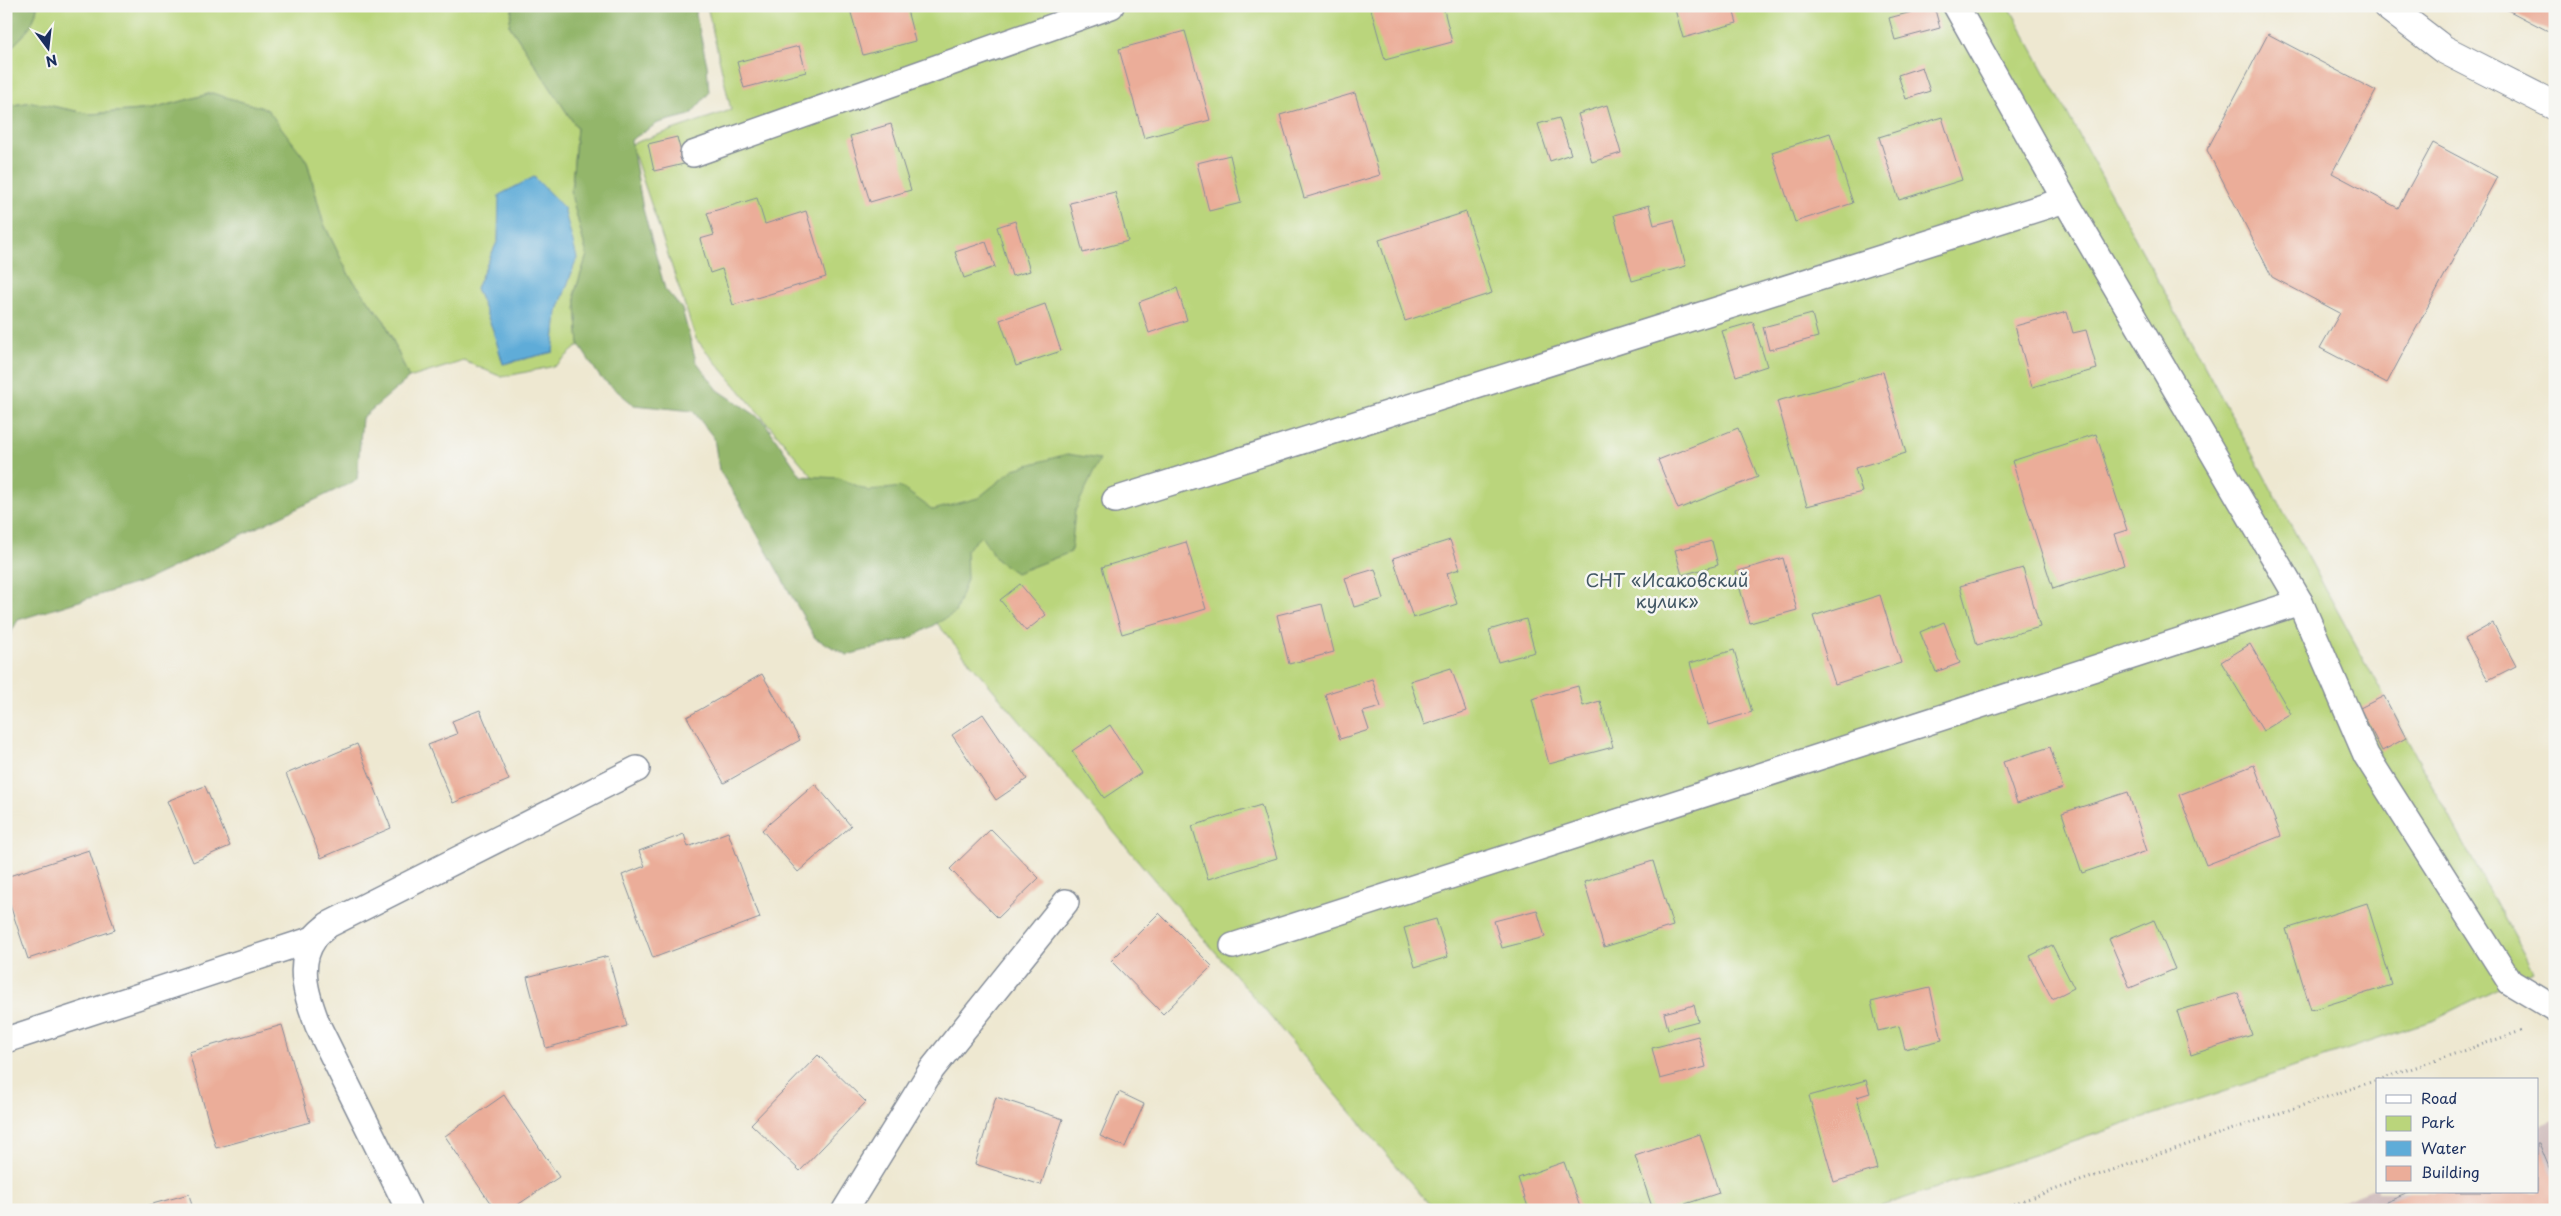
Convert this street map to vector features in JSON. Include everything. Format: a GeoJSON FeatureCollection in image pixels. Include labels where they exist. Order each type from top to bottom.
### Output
{"type":"FeatureCollection","features":[{"type":"Feature","properties":{"kind":"street"},"geometry":{"type":"LineString","coordinates":[[2387,6],[2443,49],[2555,106]]}},
{"type":"Feature","properties":{"kind":"lane"},"geometry":{"type":"LineString","coordinates":[[693,154],[1111,6]]}},
{"type":"Feature","properties":{"kind":"lane"},"geometry":{"type":"LineString","coordinates":[[1956,6],[2065,200],[2300,602],[2366,755],[2510,982],[2555,1009]]}},
{"type":"Feature","properties":{"kind":"lane"},"geometry":{"type":"LineString","coordinates":[[1115,500],[2065,200]]}},
{"type":"Feature","properties":{"kind":"lane"},"geometry":{"type":"LineString","coordinates":[[1233,946],[2300,602]]}},
{"type":"Feature","properties":{"kind":"lane"},"geometry":{"type":"LineString","coordinates":[[6,1040],[313,939],[328,925],[637,769]]}},
{"type":"Feature","properties":{"kind":"lane"},"geometry":{"type":"LineString","coordinates":[[845,1210],[932,1068],[1066,902]]}},
{"type":"Feature","properties":{"kind":"lane"},"geometry":{"type":"LineString","coordinates":[[313,939],[305,964],[306,996],[318,1026],[409,1210]]}},
{"type":"Feature","properties":{"kind":"path"},"geometry":{"type":"LineString","coordinates":[[2384,1078],[2527,1029]]}},
{"type":"Feature","properties":{"kind":"path"},"geometry":{"type":"LineString","coordinates":[[1995,1210],[2376,1081]]}},
{"type":"Feature","properties":{"kind":"shaded area"},"geometry":{"type":"Polygon","coordinates":[[[2554,1120],[2555,1210],[2317,1210],[2376,1187],[2376,1194],[2538,1194],[2538,1127],[2554,1120]]]}},
{"type":"Feature","properties":{"kind":"green space"},"geometry":{"type":"Polygon","coordinates":[[[6,6],[37,6],[34,19],[26,31],[17,42],[6,50],[6,6]]]}},
{"type":"Feature","properties":{"kind":"green space"},"geometry":{"type":"Polygon","coordinates":[[[37,6],[513,6],[509,25],[577,128],[571,194],[587,255],[575,292],[579,345],[555,366],[502,377],[464,361],[409,378],[385,322],[349,275],[323,222],[307,161],[212,93],[153,109],[91,114],[32,102],[6,106],[6,50],[17,42],[26,31],[36,12],[37,6]],[[535,177],[500,195],[498,240],[476,288],[493,330],[503,364],[553,352],[557,313],[577,258],[535,177]]]}},
{"type":"Feature","properties":{"kind":"green space"},"geometry":{"type":"Polygon","coordinates":[[[513,6],[694,6],[707,65],[709,93],[690,115],[658,123],[631,140],[643,209],[665,289],[682,309],[696,361],[718,390],[763,420],[801,476],[839,478],[869,491],[901,487],[933,510],[978,498],[1014,469],[1067,454],[1100,459],[1075,511],[1071,552],[1016,573],[997,560],[981,536],[966,550],[967,579],[955,613],[909,639],[847,655],[815,638],[741,505],[719,470],[714,438],[693,411],[634,405],[600,377],[579,345],[575,292],[587,255],[571,194],[577,128],[509,25],[513,6]]]}},
{"type":"Feature","properties":{"kind":"green space","name":"СНТ «Исаковский кулик»"},"geometry":{"type":"Polygon","coordinates":[[[707,6],[2009,6],[2533,971],[2426,1023],[1870,1210],[1434,1210],[696,339],[631,144],[731,110],[707,6]]]}},
{"type":"Feature","properties":{"kind":"green space"},"geometry":{"type":"Polygon","coordinates":[[[212,93],[267,109],[307,161],[323,222],[349,275],[385,322],[409,378],[362,418],[357,480],[144,581],[18,620],[6,641],[6,106],[32,102],[91,114],[153,109],[212,93]]]}},
{"type":"Feature","properties":{"kind":"water"},"geometry":{"type":"Polygon","coordinates":[[[534,177],[564,208],[577,258],[557,313],[553,352],[503,364],[493,330],[476,288],[498,240],[499,195],[534,177]]]}},
{"type":"Feature","properties":{"kind":"building"},"geometry":{"type":"Polygon","coordinates":[[[849,6],[906,6],[915,41],[863,55],[849,6]]]}},
{"type":"Feature","properties":{"kind":"building"},"geometry":{"type":"Polygon","coordinates":[[[1370,6],[1443,6],[1452,42],[1385,60],[1370,6]]]}},
{"type":"Feature","properties":{"kind":"building"},"geometry":{"type":"Polygon","coordinates":[[[1674,6],[1732,6],[1737,23],[1683,38],[1674,6]]]}},
{"type":"Feature","properties":{"kind":"building"},"geometry":{"type":"Polygon","coordinates":[[[1934,6],[1940,28],[1895,40],[1889,18],[1934,6]]]}},
{"type":"Feature","properties":{"kind":"building"},"geometry":{"type":"Polygon","coordinates":[[[2500,6],[2555,6],[2555,27],[2552,33],[2500,6]]]}},
{"type":"Feature","properties":{"kind":"building"},"geometry":{"type":"Polygon","coordinates":[[[1185,31],[1210,120],[1144,138],[1119,49],[1185,31]]]}},
{"type":"Feature","properties":{"kind":"building"},"geometry":{"type":"Polygon","coordinates":[[[2268,34],[2376,91],[2332,173],[2398,208],[2433,143],[2497,177],[2387,383],[2320,348],[2340,313],[2272,277],[2207,150],[2268,34]]]}},
{"type":"Feature","properties":{"kind":"building"},"geometry":{"type":"Polygon","coordinates":[[[799,46],[806,72],[744,88],[737,62],[799,46]]]}},
{"type":"Feature","properties":{"kind":"building"},"geometry":{"type":"Polygon","coordinates":[[[1922,67],[1930,91],[1906,99],[1898,75],[1922,67]]]}},
{"type":"Feature","properties":{"kind":"building"},"geometry":{"type":"Polygon","coordinates":[[[1355,93],[1380,175],[1304,198],[1280,115],[1355,93]]]}},
{"type":"Feature","properties":{"kind":"building"},"geometry":{"type":"Polygon","coordinates":[[[1607,105],[1621,153],[1592,162],[1578,114],[1607,105]]]}},
{"type":"Feature","properties":{"kind":"building"},"geometry":{"type":"Polygon","coordinates":[[[1942,117],[1962,180],[1899,200],[1879,137],[1942,117]]]}},
{"type":"Feature","properties":{"kind":"building"},"geometry":{"type":"Polygon","coordinates":[[[1559,118],[1571,154],[1550,161],[1538,124],[1559,118]]]}},
{"type":"Feature","properties":{"kind":"building"},"geometry":{"type":"Polygon","coordinates":[[[891,124],[911,190],[870,202],[850,136],[891,124]]]}},
{"type":"Feature","properties":{"kind":"building"},"geometry":{"type":"Polygon","coordinates":[[[1830,133],[1853,203],[1795,222],[1772,152],[1830,133]]]}},
{"type":"Feature","properties":{"kind":"building"},"geometry":{"type":"Polygon","coordinates":[[[677,137],[684,164],[654,171],[648,144],[677,137]]]}},
{"type":"Feature","properties":{"kind":"building"},"geometry":{"type":"Polygon","coordinates":[[[1230,155],[1241,203],[1209,211],[1197,163],[1230,155]]]}},
{"type":"Feature","properties":{"kind":"building"},"geometry":{"type":"Polygon","coordinates":[[[1115,192],[1128,241],[1083,253],[1070,203],[1115,192]]]}},
{"type":"Feature","properties":{"kind":"building"},"geometry":{"type":"Polygon","coordinates":[[[757,198],[765,224],[806,211],[826,277],[733,305],[722,269],[710,273],[700,239],[714,235],[707,213],[757,198]]]}},
{"type":"Feature","properties":{"kind":"building"},"geometry":{"type":"Polygon","coordinates":[[[1649,205],[1654,225],[1674,220],[1686,266],[1632,281],[1614,215],[1649,205]]]}},
{"type":"Feature","properties":{"kind":"building"},"geometry":{"type":"Polygon","coordinates":[[[1466,212],[1492,293],[1405,321],[1379,240],[1466,212]]]}},
{"type":"Feature","properties":{"kind":"building"},"geometry":{"type":"Polygon","coordinates":[[[1015,221],[1030,271],[1012,276],[997,227],[1015,221]]]}},
{"type":"Feature","properties":{"kind":"building"},"geometry":{"type":"Polygon","coordinates":[[[986,242],[995,267],[964,278],[955,252],[986,242]]]}},
{"type":"Feature","properties":{"kind":"building"},"geometry":{"type":"Polygon","coordinates":[[[1177,288],[1187,320],[1149,333],[1139,302],[1177,288]]]}},
{"type":"Feature","properties":{"kind":"building"},"geometry":{"type":"Polygon","coordinates":[[[1045,304],[1061,351],[1016,366],[1000,320],[1045,304]]]}},
{"type":"Feature","properties":{"kind":"building"},"geometry":{"type":"Polygon","coordinates":[[[2067,312],[2073,333],[2086,330],[2097,369],[2032,387],[2015,326],[2067,312]]]}},
{"type":"Feature","properties":{"kind":"building"},"geometry":{"type":"Polygon","coordinates":[[[1812,314],[1818,337],[1769,350],[1763,327],[1812,314]]]}},
{"type":"Feature","properties":{"kind":"building"},"geometry":{"type":"Polygon","coordinates":[[[1753,322],[1767,366],[1736,376],[1722,331],[1753,322]]]}},
{"type":"Feature","properties":{"kind":"building"},"geometry":{"type":"Polygon","coordinates":[[[1883,372],[1906,453],[1855,468],[1862,492],[1807,506],[1777,401],[1883,372]]]}},
{"type":"Feature","properties":{"kind":"building"},"geometry":{"type":"Polygon","coordinates":[[[1738,428],[1758,477],[1678,509],[1658,460],[1738,428]]]}},
{"type":"Feature","properties":{"kind":"building"},"geometry":{"type":"Polygon","coordinates":[[[2096,434],[2127,530],[2114,534],[2124,565],[2053,589],[2012,461],[2096,434]]]}},
{"type":"Feature","properties":{"kind":"building"},"geometry":{"type":"Polygon","coordinates":[[[1450,540],[1460,569],[1447,573],[1457,604],[1413,618],[1393,558],[1450,540]]]}},
{"type":"Feature","properties":{"kind":"building"},"geometry":{"type":"Polygon","coordinates":[[[1712,541],[1718,565],[1682,575],[1675,550],[1712,541]]]}},
{"type":"Feature","properties":{"kind":"building"},"geometry":{"type":"Polygon","coordinates":[[[1186,542],[1206,609],[1122,634],[1102,567],[1186,542]]]}},
{"type":"Feature","properties":{"kind":"building"},"geometry":{"type":"Polygon","coordinates":[[[1783,558],[1797,610],[1750,623],[1735,572],[1783,558]]]}},
{"type":"Feature","properties":{"kind":"building"},"geometry":{"type":"Polygon","coordinates":[[[2023,568],[2040,627],[1977,645],[1960,586],[2023,568]]]}},
{"type":"Feature","properties":{"kind":"building"},"geometry":{"type":"Polygon","coordinates":[[[1375,569],[1384,599],[1354,607],[1345,578],[1375,569]]]}},
{"type":"Feature","properties":{"kind":"building"},"geometry":{"type":"Polygon","coordinates":[[[1020,584],[1046,615],[1026,631],[1000,600],[1020,584]]]}},
{"type":"Feature","properties":{"kind":"building"},"geometry":{"type":"Polygon","coordinates":[[[1880,595],[1901,663],[1835,684],[1813,616],[1880,595]]]}},
{"type":"Feature","properties":{"kind":"building"},"geometry":{"type":"Polygon","coordinates":[[[1322,604],[1334,652],[1289,664],[1277,615],[1322,604]]]}},
{"type":"Feature","properties":{"kind":"building"},"geometry":{"type":"Polygon","coordinates":[[[1526,619],[1535,652],[1498,662],[1489,630],[1526,619]]]}},
{"type":"Feature","properties":{"kind":"building"},"geometry":{"type":"Polygon","coordinates":[[[1944,622],[1960,663],[1936,672],[1920,632],[1944,622]]]}},
{"type":"Feature","properties":{"kind":"building"},"geometry":{"type":"Polygon","coordinates":[[[2493,623],[2516,666],[2488,680],[2465,639],[2493,623]]]}},
{"type":"Feature","properties":{"kind":"building"},"geometry":{"type":"Polygon","coordinates":[[[2250,644],[2291,714],[2263,731],[2221,662],[2250,644]]]}},
{"type":"Feature","properties":{"kind":"building"},"geometry":{"type":"Polygon","coordinates":[[[1734,650],[1752,712],[1708,725],[1690,663],[1734,650]]]}},
{"type":"Feature","properties":{"kind":"building"},"geometry":{"type":"Polygon","coordinates":[[[1451,668],[1466,711],[1424,725],[1410,681],[1451,668]]]}},
{"type":"Feature","properties":{"kind":"building"},"geometry":{"type":"Polygon","coordinates":[[[762,674],[800,740],[724,783],[687,717],[762,674]]]}},
{"type":"Feature","properties":{"kind":"building"},"geometry":{"type":"Polygon","coordinates":[[[1372,679],[1381,707],[1363,712],[1369,730],[1340,739],[1325,694],[1372,679]]]}},
{"type":"Feature","properties":{"kind":"building"},"geometry":{"type":"Polygon","coordinates":[[[1578,686],[1583,706],[1600,701],[1613,747],[1549,764],[1532,699],[1578,686]]]}},
{"type":"Feature","properties":{"kind":"building"},"geometry":{"type":"Polygon","coordinates":[[[2384,696],[2406,738],[2382,751],[2360,708],[2384,696]]]}},
{"type":"Feature","properties":{"kind":"building"},"geometry":{"type":"Polygon","coordinates":[[[480,710],[509,780],[453,803],[428,745],[457,734],[452,721],[480,710]]]}},
{"type":"Feature","properties":{"kind":"building"},"geometry":{"type":"Polygon","coordinates":[[[983,714],[1027,779],[996,800],[952,735],[983,714]]]}},
{"type":"Feature","properties":{"kind":"building"},"geometry":{"type":"Polygon","coordinates":[[[1110,725],[1141,773],[1104,798],[1072,751],[1110,725]]]}},
{"type":"Feature","properties":{"kind":"building"},"geometry":{"type":"Polygon","coordinates":[[[357,744],[391,828],[321,858],[286,774],[357,744]]]}},
{"type":"Feature","properties":{"kind":"building"},"geometry":{"type":"Polygon","coordinates":[[[2050,747],[2063,788],[2017,803],[2003,762],[2050,747]]]}},
{"type":"Feature","properties":{"kind":"building"},"geometry":{"type":"Polygon","coordinates":[[[2254,765],[2281,836],[2206,865],[2179,795],[2254,765]]]}},
{"type":"Feature","properties":{"kind":"building"},"geometry":{"type":"Polygon","coordinates":[[[815,784],[851,826],[798,872],[762,830],[815,784]]]}},
{"type":"Feature","properties":{"kind":"building"},"geometry":{"type":"Polygon","coordinates":[[[205,786],[230,846],[193,862],[167,801],[205,786]]]}},
{"type":"Feature","properties":{"kind":"building"},"geometry":{"type":"Polygon","coordinates":[[[2128,792],[2147,851],[2082,873],[2062,813],[2128,792]]]}},
{"type":"Feature","properties":{"kind":"building"},"geometry":{"type":"Polygon","coordinates":[[[1261,805],[1277,858],[1208,879],[1192,826],[1261,805]]]}},
{"type":"Feature","properties":{"kind":"building"},"geometry":{"type":"Polygon","coordinates":[[[991,829],[1039,878],[998,918],[950,869],[991,829]]]}},
{"type":"Feature","properties":{"kind":"building"},"geometry":{"type":"Polygon","coordinates":[[[728,832],[760,918],[653,958],[622,875],[645,866],[639,851],[684,834],[688,847],[728,832]]]}},
{"type":"Feature","properties":{"kind":"building"},"geometry":{"type":"Polygon","coordinates":[[[89,850],[115,930],[28,959],[6,893],[6,877],[89,850]]]}},
{"type":"Feature","properties":{"kind":"building"},"geometry":{"type":"Polygon","coordinates":[[[1653,861],[1673,926],[1604,947],[1584,882],[1653,861]]]}},
{"type":"Feature","properties":{"kind":"building"},"geometry":{"type":"Polygon","coordinates":[[[2367,903],[2392,985],[2311,1010],[2286,929],[2367,903]]]}},
{"type":"Feature","properties":{"kind":"building"},"geometry":{"type":"Polygon","coordinates":[[[1537,910],[1545,937],[1502,948],[1494,921],[1537,910]]]}},
{"type":"Feature","properties":{"kind":"building"},"geometry":{"type":"Polygon","coordinates":[[[1159,913],[1212,966],[1163,1014],[1111,961],[1159,913]]]}},
{"type":"Feature","properties":{"kind":"building"},"geometry":{"type":"Polygon","coordinates":[[[1436,919],[1448,957],[1415,967],[1404,928],[1436,919]]]}},
{"type":"Feature","properties":{"kind":"building"},"geometry":{"type":"Polygon","coordinates":[[[2154,920],[2175,969],[2130,988],[2109,939],[2154,920]]]}},
{"type":"Feature","properties":{"kind":"building"},"geometry":{"type":"Polygon","coordinates":[[[2052,945],[2074,988],[2052,999],[2030,956],[2052,945]]]}},
{"type":"Feature","properties":{"kind":"building"},"geometry":{"type":"Polygon","coordinates":[[[608,956],[627,1026],[546,1048],[527,977],[608,956]]]}},
{"type":"Feature","properties":{"kind":"building"},"geometry":{"type":"Polygon","coordinates":[[[1930,988],[1942,1040],[1905,1049],[1899,1026],[1878,1031],[1871,1002],[1930,988]]]}},
{"type":"Feature","properties":{"kind":"building"},"geometry":{"type":"Polygon","coordinates":[[[2238,993],[2252,1035],[2191,1055],[2177,1011],[2238,993]]]}},
{"type":"Feature","properties":{"kind":"building"},"geometry":{"type":"Polygon","coordinates":[[[1694,1005],[1698,1021],[1668,1029],[1664,1013],[1694,1005]]]}},
{"type":"Feature","properties":{"kind":"building"},"geometry":{"type":"Polygon","coordinates":[[[282,1025],[310,1122],[216,1148],[189,1052],[282,1025]]]}},
{"type":"Feature","properties":{"kind":"building"},"geometry":{"type":"Polygon","coordinates":[[[1698,1036],[1706,1067],[1660,1079],[1652,1048],[1698,1036]]]}},
{"type":"Feature","properties":{"kind":"building"},"geometry":{"type":"Polygon","coordinates":[[[818,1055],[866,1102],[800,1171],[751,1124],[818,1055]]]}},
{"type":"Feature","properties":{"kind":"building"},"geometry":{"type":"Polygon","coordinates":[[[1866,1080],[1870,1093],[1857,1097],[1877,1169],[1834,1182],[1809,1096],[1866,1080]]]}},
{"type":"Feature","properties":{"kind":"building"},"geometry":{"type":"Polygon","coordinates":[[[1119,1092],[1144,1104],[1125,1147],[1100,1136],[1119,1092]]]}},
{"type":"Feature","properties":{"kind":"building"},"geometry":{"type":"Polygon","coordinates":[[[504,1095],[559,1177],[510,1210],[495,1210],[445,1136],[504,1095]]]}},
{"type":"Feature","properties":{"kind":"building"},"geometry":{"type":"Polygon","coordinates":[[[996,1097],[1063,1119],[1041,1185],[975,1164],[996,1097]]]}},
{"type":"Feature","properties":{"kind":"building"},"geometry":{"type":"Polygon","coordinates":[[[1700,1134],[1719,1193],[1667,1210],[1653,1210],[1635,1156],[1700,1134]]]}},
{"type":"Feature","properties":{"kind":"building"},"geometry":{"type":"Polygon","coordinates":[[[2538,1143],[2555,1182],[2555,1210],[2366,1210],[2406,1194],[2538,1194],[2538,1143]]]}},
{"type":"Feature","properties":{"kind":"building"},"geometry":{"type":"Polygon","coordinates":[[[1564,1162],[1581,1210],[1529,1210],[1518,1178],[1564,1162]]]}},
{"type":"Feature","properties":{"kind":"building"},"geometry":{"type":"Polygon","coordinates":[[[189,1194],[193,1210],[134,1210],[134,1209],[189,1194]]]}}]}
